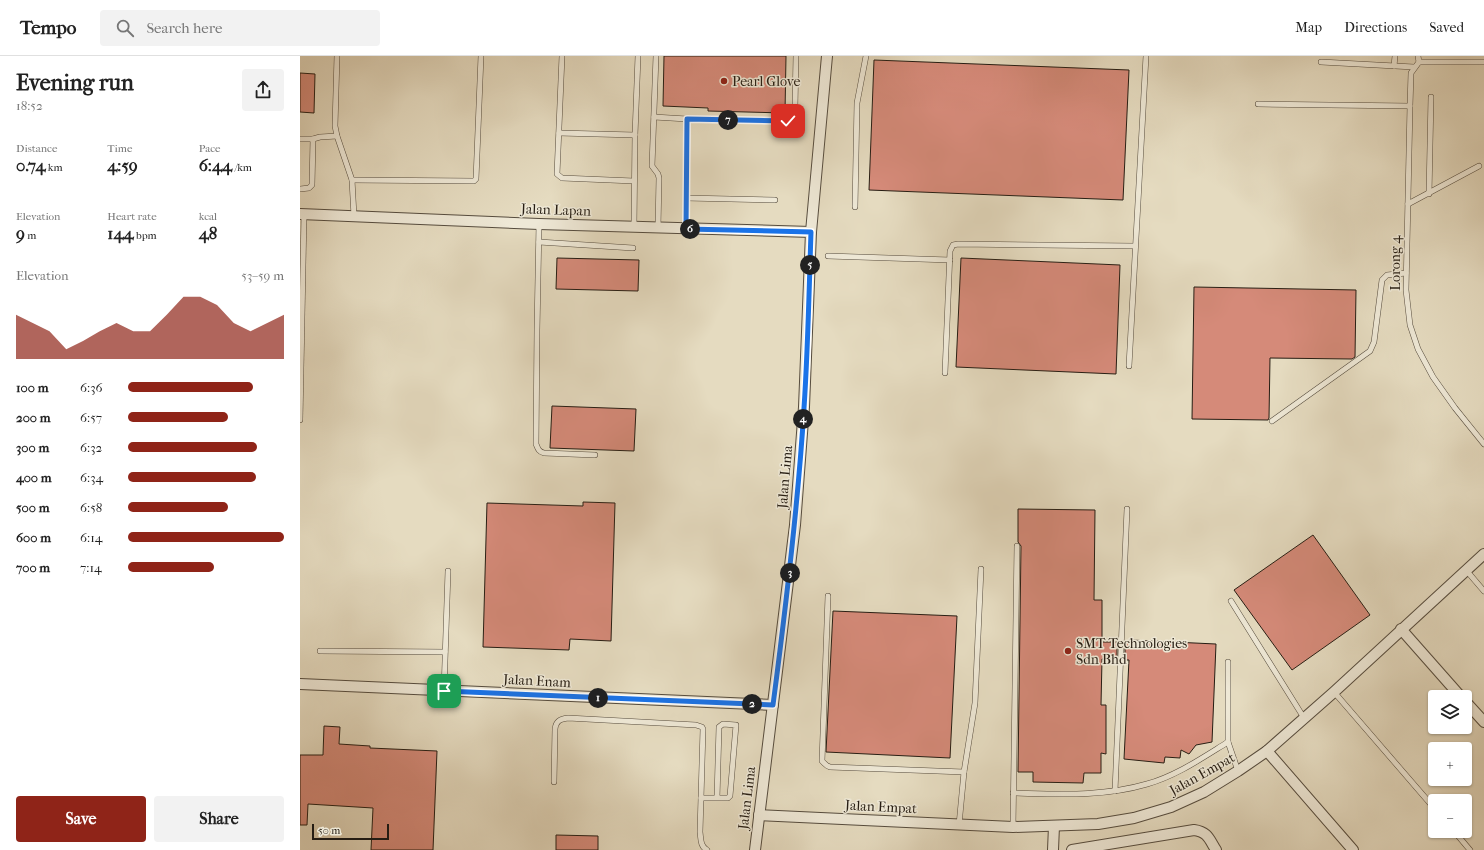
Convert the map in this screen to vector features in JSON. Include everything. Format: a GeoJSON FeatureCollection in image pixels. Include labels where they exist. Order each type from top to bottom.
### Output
{"type":"FeatureCollection","features":[{"type":"Feature","properties":{"kind":"street","name":"Jalan Lima"},"geometry":{"type":"LineString","coordinates":[[755,850],[793,540],[800,468],[811,232],[827,56]]}},
{"type":"Feature","properties":{"kind":"street","name":"Jalan Lapan"},"geometry":{"type":"LineString","coordinates":[[302,214],[539,224],[811,232]]}},
{"type":"Feature","properties":{"kind":"street","name":"Jalan Empat"},"geometry":{"type":"LineString","coordinates":[[759,815],[1013,827],[1098,824],[1134,818],[1171,807],[1204,792],[1238,771],[1267,750],[1334,692],[1484,554]]}},
{"type":"Feature","properties":{"kind":"street"},"geometry":{"type":"LineString","coordinates":[[1401,629],[1455,690]]}},
{"type":"Feature","properties":{"kind":"street","name":"Jalan Enam"},"geometry":{"type":"LineString","coordinates":[[300,684],[773,705]]}},
{"type":"Feature","properties":{"kind":"street"},"geometry":{"type":"LineString","coordinates":[[1472,709],[1484,722]]}},
{"type":"Feature","properties":{"kind":"street"},"geometry":{"type":"LineString","coordinates":[[1267,750],[1353,850]]}},
{"type":"Feature","properties":{"kind":"street"},"geometry":{"type":"LineString","coordinates":[[1053,850],[1054,826]]}},
{"type":"Feature","properties":{"kind":"street"},"geometry":{"type":"LineString","coordinates":[[1072,850],[1194,830],[1207,834],[1216,850]]}},
{"type":"Feature","properties":{"kind":"lane"},"geometry":{"type":"LineString","coordinates":[[337,56],[335,126],[352,180],[354,216]]}},
{"type":"Feature","properties":{"kind":"lane"},"geometry":{"type":"LineString","coordinates":[[352,180],[474,181],[476,179],[481,56]]}},
{"type":"Feature","properties":{"kind":"lane"},"geometry":{"type":"LineString","coordinates":[[562,56],[557,171],[559,176],[562,178],[634,180]]}},
{"type":"Feature","properties":{"kind":"lane"},"geometry":{"type":"LineString","coordinates":[[634,226],[638,56]]}},
{"type":"Feature","properties":{"kind":"lane"},"geometry":{"type":"LineString","coordinates":[[656,56],[652,166],[659,178],[658,227]]}},
{"type":"Feature","properties":{"kind":"lane"},"geometry":{"type":"LineString","coordinates":[[654,117],[788,121],[794,114],[795,107],[796,56]]}},
{"type":"Feature","properties":{"kind":"lane"},"geometry":{"type":"LineString","coordinates":[[855,207],[858,103],[866,56]]}},
{"type":"Feature","properties":{"kind":"lane"},"geometry":{"type":"LineString","coordinates":[[1129,366],[1134,246],[1146,56]]}},
{"type":"Feature","properties":{"kind":"lane"},"geometry":{"type":"LineString","coordinates":[[1394,56],[1394,66]]}},
{"type":"Feature","properties":{"kind":"lane"},"geometry":{"type":"LineString","coordinates":[[1418,56],[1419,62]]}},
{"type":"Feature","properties":{"kind":"lane"},"geometry":{"type":"LineString","coordinates":[[1321,62],[1414,67],[1419,62],[1484,62]]}},
{"type":"Feature","properties":{"kind":"lane","name":"Lorong 4"},"geometry":{"type":"LineString","coordinates":[[1414,67],[1411,73],[1406,273],[1406,290],[1410,325],[1418,349],[1434,377],[1455,408],[1484,444]]}},
{"type":"Feature","properties":{"kind":"lane"},"geometry":{"type":"LineString","coordinates":[[1429,194],[1432,97]]}},
{"type":"Feature","properties":{"kind":"lane"},"geometry":{"type":"LineString","coordinates":[[1258,104],[1410,106]]}},
{"type":"Feature","properties":{"kind":"lane"},"geometry":{"type":"LineString","coordinates":[[686,229],[687,119]]}},
{"type":"Feature","properties":{"kind":"lane"},"geometry":{"type":"LineString","coordinates":[[558,133],[635,135]]}},
{"type":"Feature","properties":{"kind":"lane"},"geometry":{"type":"LineString","coordinates":[[300,139],[313,139],[320,136],[337,136]]}},
{"type":"Feature","properties":{"kind":"lane"},"geometry":{"type":"LineString","coordinates":[[300,189],[309,188],[312,185],[313,139]]}},
{"type":"Feature","properties":{"kind":"lane"},"geometry":{"type":"LineString","coordinates":[[1408,204],[1479,166]]}},
{"type":"Feature","properties":{"kind":"lane"},"geometry":{"type":"LineString","coordinates":[[686,198],[775,200]]}},
{"type":"Feature","properties":{"kind":"lane"},"geometry":{"type":"LineString","coordinates":[[300,420],[302,214]]}},
{"type":"Feature","properties":{"kind":"lane"},"geometry":{"type":"LineString","coordinates":[[539,224],[536,444],[541,452],[595,455]]}},
{"type":"Feature","properties":{"kind":"lane"},"geometry":{"type":"LineString","coordinates":[[539,242],[633,248]]}},
{"type":"Feature","properties":{"kind":"lane"},"geometry":{"type":"LineString","coordinates":[[945,373],[950,251],[954,245],[1134,246]]}},
{"type":"Feature","properties":{"kind":"lane"},"geometry":{"type":"LineString","coordinates":[[828,256],[950,260]]}},
{"type":"Feature","properties":{"kind":"lane"},"geometry":{"type":"LineString","coordinates":[[1272,421],[1370,351],[1374,342],[1382,280],[1387,275],[1406,273]]}},
{"type":"Feature","properties":{"kind":"lane"},"geometry":{"type":"LineString","coordinates":[[1115,791],[1127,509]]}},
{"type":"Feature","properties":{"kind":"lane"},"geometry":{"type":"LineString","coordinates":[[1013,827],[1017,546]]}},
{"type":"Feature","properties":{"kind":"lane"},"geometry":{"type":"LineString","coordinates":[[959,825],[964,772],[975,703],[981,569]]}},
{"type":"Feature","properties":{"kind":"lane"},"geometry":{"type":"LineString","coordinates":[[1466,570],[1484,592]]}},
{"type":"Feature","properties":{"kind":"lane"},"geometry":{"type":"LineString","coordinates":[[444,691],[448,571]]}},
{"type":"Feature","properties":{"kind":"lane"},"geometry":{"type":"LineString","coordinates":[[828,596],[822,761],[824,764],[830,767],[964,772]]}},
{"type":"Feature","properties":{"kind":"lane"},"geometry":{"type":"LineString","coordinates":[[1231,601],[1304,718]]}},
{"type":"Feature","properties":{"kind":"lane"},"geometry":{"type":"LineString","coordinates":[[320,650],[445,652]]}},
{"type":"Feature","properties":{"kind":"lane"},"geometry":{"type":"LineString","coordinates":[[1228,662],[1228,742],[1238,771]]}},
{"type":"Feature","properties":{"kind":"lane"},"geometry":{"type":"LineString","coordinates":[[1334,692],[1428,801]]}},
{"type":"Feature","properties":{"kind":"lane"},"geometry":{"type":"LineString","coordinates":[[554,782],[555,729],[559,720],[568,718],[696,725],[702,727],[701,843],[704,849],[707,850]]}},
{"type":"Feature","properties":{"kind":"lane"},"geometry":{"type":"LineString","coordinates":[[701,798],[717,798],[728,798],[730,795],[736,725],[722,724],[719,727],[717,798]]}},
{"type":"Feature","properties":{"kind":"lane"},"geometry":{"type":"LineString","coordinates":[[1013,793],[1077,795],[1115,791],[1148,784],[1186,768],[1228,742]]}},
{"type":"Feature","properties":{"kind":"lane"},"geometry":{"type":"LineString","coordinates":[[1460,838],[1470,850]]}},
{"type":"Feature","properties":{"kind":"building","name":"Pearl Glove"},"geometry":{"type":"Polygon","coordinates":[[[664,56],[786,56],[785,113],[708,111],[708,108],[663,106],[664,56]]]}},
{"type":"Feature","properties":{"kind":"building"},"geometry":{"type":"Polygon","coordinates":[[[874,60],[1129,70],[1123,200],[869,190],[874,60]]]}},
{"type":"Feature","properties":{"kind":"building"},"geometry":{"type":"Polygon","coordinates":[[[300,73],[315,74],[314,113],[300,112],[300,73]]]}},
{"type":"Feature","properties":{"kind":"building"},"geometry":{"type":"Polygon","coordinates":[[[557,258],[639,260],[638,291],[556,289],[557,258]]]}},
{"type":"Feature","properties":{"kind":"building"},"geometry":{"type":"Polygon","coordinates":[[[961,258],[1120,265],[1116,374],[956,367],[961,258]]]}},
{"type":"Feature","properties":{"kind":"building"},"geometry":{"type":"Polygon","coordinates":[[[1194,287],[1356,290],[1355,357],[1352,359],[1270,358],[1268,420],[1192,419],[1194,287]]]}},
{"type":"Feature","properties":{"kind":"building"},"geometry":{"type":"Polygon","coordinates":[[[552,406],[636,409],[634,451],[550,448],[552,406]]]}},
{"type":"Feature","properties":{"kind":"building"},"geometry":{"type":"Polygon","coordinates":[[[583,502],[615,503],[611,641],[570,639],[569,650],[483,647],[487,503],[583,506],[583,502]]]}},
{"type":"Feature","properties":{"kind":"building","name":"SMT Technologies Sdn Bhd"},"geometry":{"type":"Polygon","coordinates":[[[1018,509],[1095,510],[1094,600],[1102,600],[1102,642],[1117,642],[1117,660],[1102,659],[1101,705],[1106,705],[1106,754],[1101,753],[1101,773],[1084,773],[1083,783],[1033,782],[1033,772],[1018,772],[1021,546],[1018,542],[1018,509]]]}},
{"type":"Feature","properties":{"kind":"building"},"geometry":{"type":"Polygon","coordinates":[[[1313,535],[1370,615],[1292,670],[1234,590],[1313,535]]]}},
{"type":"Feature","properties":{"kind":"building"},"geometry":{"type":"Polygon","coordinates":[[[833,611],[957,616],[950,758],[826,752],[833,611]]]}},
{"type":"Feature","properties":{"kind":"building"},"geometry":{"type":"Polygon","coordinates":[[[1130,640],[1216,644],[1212,742],[1196,745],[1189,754],[1181,750],[1180,758],[1165,757],[1164,763],[1124,759],[1129,660],[1125,660],[1125,642],[1130,642],[1130,640]]]}},
{"type":"Feature","properties":{"kind":"building"},"geometry":{"type":"Polygon","coordinates":[[[324,726],[340,727],[339,744],[370,746],[370,748],[437,751],[433,850],[371,850],[373,808],[308,804],[307,825],[300,825],[300,755],[323,755],[324,726]]]}},
{"type":"Feature","properties":{"kind":"building"},"geometry":{"type":"Polygon","coordinates":[[[556,835],[598,836],[598,850],[556,850],[556,835]]]}},
{"type":"Feature","properties":{"kind":"place","name":"Pearl Glove"},"geometry":{"type":"Point","coordinates":[724,81]}},
{"type":"Feature","properties":{"kind":"place","name":"SMT Technologies Sdn Bhd"},"geometry":{"type":"Point","coordinates":[1068,651]}},
{"type":"Feature","properties":{"kind":"route"},"geometry":{"type":"LineString","coordinates":[[444,691],[773,705],[795,525],[800,468],[811,232],[686,229],[687,119],[788,121]]}}]}
